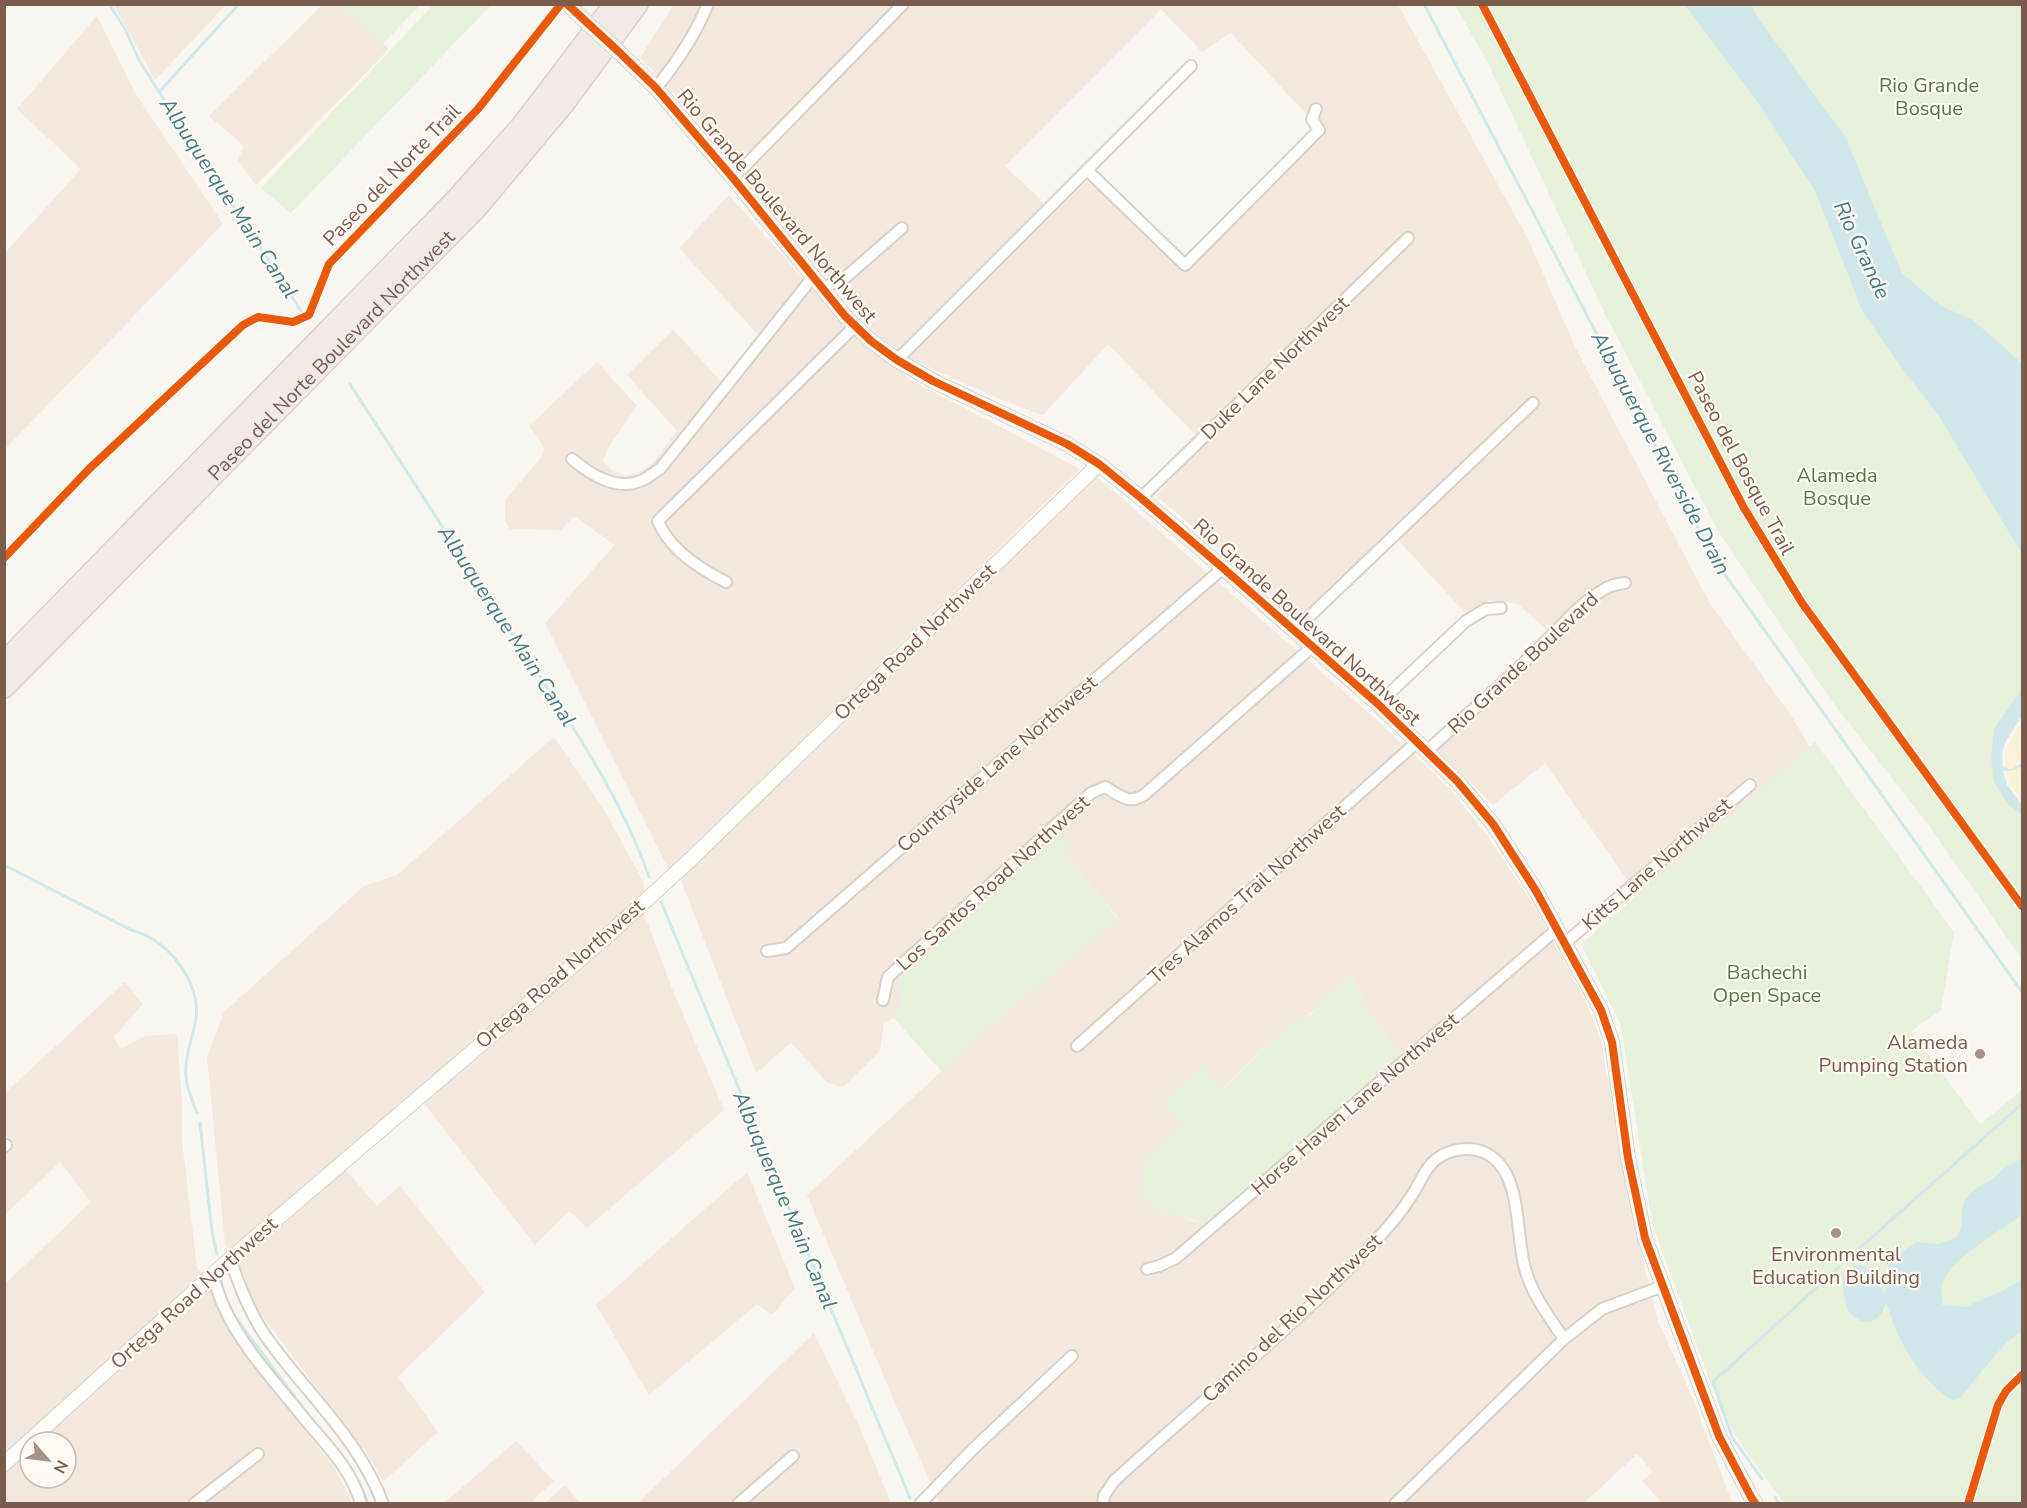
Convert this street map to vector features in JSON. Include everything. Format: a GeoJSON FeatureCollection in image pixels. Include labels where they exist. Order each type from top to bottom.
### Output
{"type":"FeatureCollection","features":[{"type":"Feature","properties":{"kind":"highway","name":"Paseo del Norte Boulevard Northwest"},"geometry":{"type":"LineString","coordinates":[[4,663],[458,198],[529,117],[615,4]]}},
{"type":"Feature","properties":{"kind":"highway","name":"Paseo del Norte Boulevard Northwest"},"geometry":{"type":"LineString","coordinates":[[4,687],[476,208],[563,104],[638,4]]}},
{"type":"Feature","properties":{"kind":"street","name":"Rio Grande Boulevard Northwest"},"geometry":{"type":"LineString","coordinates":[[567,4],[656,88],[813,277],[871,341],[897,360],[933,381],[1067,444],[1099,464],[1223,568],[1378,704],[1457,781],[1493,824],[1536,891],[1602,1010],[1612,1042],[1633,1181],[1645,1238],[1719,1436],[1752,1501]]}},
{"type":"Feature","properties":{"kind":"street"},"geometry":{"type":"LineString","coordinates":[[656,88],[686,49],[708,4]]}},
{"type":"Feature","properties":{"kind":"street"},"geometry":{"type":"LineString","coordinates":[[733,178],[903,4]]}},
{"type":"Feature","properties":{"kind":"street"},"geometry":{"type":"LineString","coordinates":[[897,360],[1191,66]]}},
{"type":"Feature","properties":{"kind":"street"},"geometry":{"type":"LineString","coordinates":[[1087,170],[1185,265],[1320,130],[1312,119],[1316,109]]}},
{"type":"Feature","properties":{"kind":"street"},"geometry":{"type":"LineString","coordinates":[[823,288],[846,277],[902,228]]}},
{"type":"Feature","properties":{"kind":"street","name":"Duke Lane Northwest"},"geometry":{"type":"LineString","coordinates":[[1141,498],[1408,238]]}},
{"type":"Feature","properties":{"kind":"street"},"geometry":{"type":"LineString","coordinates":[[572,459],[589,474],[617,483],[642,481],[660,469],[813,277]]}},
{"type":"Feature","properties":{"kind":"street"},"geometry":{"type":"LineString","coordinates":[[726,582],[708,573],[679,550],[662,530],[658,521],[855,326]]}},
{"type":"Feature","properties":{"kind":"street"},"geometry":{"type":"LineString","coordinates":[[1294,631],[1533,403]]}},
{"type":"Feature","properties":{"kind":"street","name":"Ortega Road Northwest"},"geometry":{"type":"LineString","coordinates":[[4,1464],[230,1259],[604,939],[1099,464]]}},
{"type":"Feature","properties":{"kind":"street","name":"Countryside Lane Northwest"},"geometry":{"type":"LineString","coordinates":[[766,951],[786,948],[1223,568]]}},
{"type":"Feature","properties":{"kind":"street","name":"Rio Grande Boulevard"},"geometry":{"type":"LineString","coordinates":[[1422,747],[1545,642],[1566,619],[1584,604],[1604,589],[1625,583]]}},
{"type":"Feature","properties":{"kind":"street"},"geometry":{"type":"LineString","coordinates":[[1378,704],[1466,621],[1486,609],[1501,608]]}},
{"type":"Feature","properties":{"kind":"street","name":"Los Santos Road Northwest"},"geometry":{"type":"LineString","coordinates":[[883,1000],[888,977],[1091,793],[1105,787],[1129,800],[1138,799],[1313,646]]}},
{"type":"Feature","properties":{"kind":"street","name":"Tres Alamos Trail Northwest"},"geometry":{"type":"LineString","coordinates":[[1077,1046],[1422,747]]}},
{"type":"Feature","properties":{"kind":"street","name":"Kitts Lane Northwest"},"geometry":{"type":"LineString","coordinates":[[1565,943],[1750,785]]}},
{"type":"Feature","properties":{"kind":"street","name":"Horse Haven Lane Northwest"},"geometry":{"type":"LineString","coordinates":[[1147,1269],[1176,1258],[1556,930]]}},
{"type":"Feature","properties":{"kind":"street","name":"Camino del Rio Northwest"},"geometry":{"type":"LineString","coordinates":[[1104,1500],[1114,1481],[1338,1280],[1388,1228],[1415,1190],[1422,1175],[1439,1156],[1454,1150],[1477,1149],[1493,1157],[1506,1172],[1512,1188],[1525,1270],[1535,1296],[1564,1339]]}},
{"type":"Feature","properties":{"kind":"street"},"geometry":{"type":"LineString","coordinates":[[230,1259],[251,1313],[267,1339],[365,1463],[383,1503]]}},
{"type":"Feature","properties":{"kind":"street"},"geometry":{"type":"LineString","coordinates":[[212,1275],[234,1326],[296,1408],[342,1461],[352,1478],[361,1503]]}},
{"type":"Feature","properties":{"kind":"street"},"geometry":{"type":"LineString","coordinates":[[1395,1503],[1564,1339],[1602,1309],[1663,1286]]}},
{"type":"Feature","properties":{"kind":"street"},"geometry":{"type":"LineString","coordinates":[[920,1503],[973,1449],[1072,1356]]}},
{"type":"Feature","properties":{"kind":"street"},"geometry":{"type":"LineString","coordinates":[[194,1503],[258,1454]]}},
{"type":"Feature","properties":{"kind":"street"},"geometry":{"type":"LineString","coordinates":[[738,1503],[793,1456]]}},
{"type":"Feature","properties":{"kind":"shaded area"},"geometry":{"type":"Polygon","coordinates":[[[114,5],[226,5],[155,80],[114,5]]]}},
{"type":"Feature","properties":{"kind":"shaded area"},"geometry":{"type":"Polygon","coordinates":[[[322,5],[338,5],[389,49],[256,185],[238,160],[244,146],[209,116],[322,5]]]}},
{"type":"Feature","properties":{"kind":"shaded area"},"geometry":{"type":"Polygon","coordinates":[[[673,5],[1398,5],[1529,241],[1576,349],[1709,602],[1792,717],[1810,747],[1638,895],[1545,763],[1493,805],[1437,749],[1556,639],[1518,604],[1489,600],[1467,615],[1390,531],[1297,618],[1156,496],[1204,444],[1108,344],[1043,415],[1007,402],[906,357],[1090,179],[1182,272],[1325,134],[1231,33],[1202,52],[1161,9],[1005,166],[1046,205],[897,353],[875,335],[691,111],[640,58],[673,5]]]}},
{"type":"Feature","properties":{"kind":"shaded area"},"geometry":{"type":"Polygon","coordinates":[[[97,16],[135,93],[223,224],[5,449],[4,254],[81,169],[17,109],[97,16]]]}},
{"type":"Feature","properties":{"kind":"shaded area"},"geometry":{"type":"Polygon","coordinates":[[[729,195],[855,334],[911,380],[1080,469],[669,870],[545,623],[615,545],[574,516],[561,530],[510,529],[505,521],[505,500],[542,456],[544,448],[529,426],[597,362],[637,406],[608,448],[603,461],[612,471],[626,476],[639,472],[652,464],[677,431],[627,375],[673,330],[721,381],[759,336],[679,248],[729,195]]]}},
{"type":"Feature","properties":{"kind":"shaded area"},"geometry":{"type":"Polygon","coordinates":[[[1096,476],[1380,723],[1449,788],[1486,834],[1533,904],[1548,931],[1400,1054],[1365,1007],[1353,972],[1317,1006],[1316,1010],[1286,1027],[1223,1088],[1203,1066],[1182,1125],[1147,1200],[1159,1214],[1171,1213],[1195,1222],[1209,1224],[1552,939],[1584,998],[1601,1039],[1629,1204],[1658,1321],[1693,1399],[1732,1503],[1662,1503],[1642,1481],[1653,1472],[1637,1454],[1584,1503],[940,1503],[807,1195],[995,1022],[1118,918],[1063,853],[1062,835],[900,977],[902,1005],[894,1018],[884,1022],[880,1051],[843,1087],[828,1083],[791,1043],[756,1073],[680,878],[1096,476]]]}},
{"type":"Feature","properties":{"kind":"shaded area"},"geometry":{"type":"Polygon","coordinates":[[[554,737],[607,815],[644,883],[643,910],[671,986],[724,1110],[587,1228],[569,1211],[535,1245],[422,1101],[343,1167],[377,1206],[400,1186],[485,1292],[398,1377],[438,1432],[383,1482],[372,1461],[253,1304],[225,1244],[207,1057],[224,1012],[364,886],[397,875],[554,737]]]}},
{"type":"Feature","properties":{"kind":"shaded area"},"geometry":{"type":"Polygon","coordinates":[[[125,982],[143,1004],[114,1037],[121,1049],[145,1036],[177,1034],[182,1101],[182,1141],[197,1267],[211,1283],[245,1352],[336,1470],[352,1503],[5,1503],[5,1284],[91,1202],[60,1162],[5,1215],[5,1093],[125,982]]]}},
{"type":"Feature","properties":{"kind":"shaded area"},"geometry":{"type":"Polygon","coordinates":[[[747,1172],[795,1288],[772,1315],[757,1304],[649,1395],[596,1305],[747,1172]]]}},
{"type":"Feature","properties":{"kind":"shaded area"},"geometry":{"type":"Polygon","coordinates":[[[814,1333],[859,1426],[891,1503],[637,1504],[814,1333]]]}},
{"type":"Feature","properties":{"kind":"shaded area"},"geometry":{"type":"Polygon","coordinates":[[[516,1441],[554,1481],[530,1503],[444,1503],[516,1441]]]}},
{"type":"Feature","properties":{"kind":"shaded area"},"geometry":{"type":"Polygon","coordinates":[[[565,1485],[580,1503],[545,1503],[565,1485]]]}},
{"type":"Feature","properties":{"kind":"green space"},"geometry":{"type":"Polygon","coordinates":[[[338,5],[420,5],[383,44],[338,5]]]}},
{"type":"Feature","properties":{"kind":"green space"},"geometry":{"type":"Polygon","coordinates":[[[433,5],[491,5],[291,213],[261,188],[433,5]]]}},
{"type":"Feature","properties":{"kind":"green space","name":"Alameda Bosque"},"geometry":{"type":"Polygon","coordinates":[[[1455,5],[1685,5],[1760,106],[1816,193],[1862,311],[1938,415],[2022,554],[2022,689],[1991,758],[2022,815],[2022,959],[1930,827],[1830,699],[1718,531],[1605,314],[1488,63],[1455,5]]]}},
{"type":"Feature","properties":{"kind":"green space","name":"Rio Grande Bosque"},"geometry":{"type":"Polygon","coordinates":[[[1752,5],[2022,5],[2022,363],[1973,320],[1940,305],[1902,273],[1846,138],[1756,15],[1752,5]]]}},
{"type":"Feature","properties":{"kind":"green space","name":"Bachechi Open Space"},"geometry":{"type":"Polygon","coordinates":[[[1815,742],[1954,932],[1941,1010],[1911,1031],[1980,1124],[2022,1090],[2022,1503],[1784,1503],[1735,1436],[1709,1379],[1652,1223],[1621,1026],[1581,944],[1815,742]]]}},
{"type":"Feature","properties":{"kind":"green space"},"geometry":{"type":"Polygon","coordinates":[[[1062,834],[1071,845],[1063,853],[1118,919],[995,1022],[942,1072],[894,1018],[902,1005],[898,981],[1062,834]]]}},
{"type":"Feature","properties":{"kind":"green space"},"geometry":{"type":"Polygon","coordinates":[[[1353,972],[1365,1007],[1403,1058],[1371,1085],[1348,1098],[1350,1101],[1209,1224],[1172,1214],[1159,1214],[1147,1200],[1140,1199],[1146,1158],[1182,1125],[1161,1103],[1203,1066],[1224,1088],[1286,1027],[1306,1014],[1310,1015],[1353,972]]]}},
{"type":"Feature","properties":{"kind":"sand"},"geometry":{"type":"Polygon","coordinates":[[[2022,721],[2022,763],[2012,769],[2005,768],[2005,750],[2022,721]]]}},
{"type":"Feature","properties":{"kind":"sand"},"geometry":{"type":"Polygon","coordinates":[[[2022,766],[2022,801],[2010,784],[2006,770],[2022,766]]]}},
{"type":"Feature","properties":{"kind":"water","name":"Rio Grande"},"geometry":{"type":"Polygon","coordinates":[[[1685,5],[1752,5],[1756,15],[1846,138],[1902,273],[1940,305],[1973,320],[2022,363],[2022,554],[1938,415],[1862,311],[1816,193],[1760,106],[1685,5]]]}},
{"type":"Feature","properties":{"kind":"water"},"geometry":{"type":"Polygon","coordinates":[[[2022,689],[2022,716],[2005,743],[2002,754],[2003,767],[2012,769],[2022,763],[2022,766],[2014,770],[2003,771],[2007,785],[2022,805],[2022,815],[2007,803],[1994,782],[1991,758],[1994,729],[2022,689]]]}},
{"type":"Feature","properties":{"kind":"water"},"geometry":{"type":"Polygon","coordinates":[[[2022,1158],[2022,1214],[1976,1246],[1954,1265],[1942,1286],[1942,1305],[1965,1307],[2002,1291],[2022,1279],[2022,1332],[1998,1351],[1961,1397],[1952,1400],[1935,1387],[1912,1359],[1900,1339],[1886,1303],[1882,1313],[1875,1320],[1861,1321],[1850,1314],[1843,1280],[1854,1265],[1860,1265],[1870,1270],[1885,1294],[1891,1259],[1917,1242],[1938,1244],[1957,1236],[1961,1229],[1965,1200],[1976,1188],[2022,1158]]]}},
{"type":"Feature","properties":{"kind":"waterway","name":"Albuquerque Main Canal"},"geometry":{"type":"LineString","coordinates":[[109,4],[159,92],[302,312]]}},
{"type":"Feature","properties":{"kind":"waterway","name":"Albuquerque Main Canal"},"geometry":{"type":"LineString","coordinates":[[159,92],[239,4]]}},
{"type":"Feature","properties":{"kind":"waterway","name":"Albuquerque Riverside Drain"},"geometry":{"type":"LineString","coordinates":[[1424,4],[1716,562],[2022,992]]}},
{"type":"Feature","properties":{"kind":"waterway","name":"Albuquerque Main Canal"},"geometry":{"type":"LineString","coordinates":[[350,384],[592,759],[624,816],[649,877]]}},
{"type":"Feature","properties":{"kind":"waterway"},"geometry":{"type":"LineString","coordinates":[[4,865],[129,929],[152,938],[174,957],[187,976],[195,997],[196,1018],[187,1055],[186,1077],[197,1113]]}},
{"type":"Feature","properties":{"kind":"waterway","name":"Albuquerque Main Canal"},"geometry":{"type":"LineString","coordinates":[[661,902],[910,1498]]}},
{"type":"Feature","properties":{"kind":"waterway"},"geometry":{"type":"LineString","coordinates":[[1843,1263],[2022,1104]]}},
{"type":"Feature","properties":{"kind":"waterway"},"geometry":{"type":"LineString","coordinates":[[200,1123],[212,1232],[217,1254]]}},
{"type":"Feature","properties":{"kind":"waterway"},"geometry":{"type":"LineString","coordinates":[[1762,1479],[1732,1437],[1713,1382],[1839,1267]]}},
{"type":"Feature","properties":{"kind":"waterway"},"geometry":{"type":"LineString","coordinates":[[221,1277],[222,1287],[233,1314],[318,1428]]}},
{"type":"Feature","properties":{"kind":"waterway"},"geometry":{"type":"LineString","coordinates":[[334,1446],[354,1473],[368,1504]]}},
{"type":"Feature","properties":{"kind":"waterway"},"geometry":{"type":"LineString","coordinates":[[1775,1497],[1779,1504]]}},
{"type":"Feature","properties":{"kind":"cycle path","name":"Paseo del Norte Trail"},"geometry":{"type":"LineString","coordinates":[[4,558],[89,469],[243,325],[258,317],[293,322],[309,315],[329,264],[478,109],[561,4]]}},
{"type":"Feature","properties":{"kind":"cycle path"},"geometry":{"type":"LineString","coordinates":[[567,4],[656,88],[733,178],[845,316],[871,341],[897,360],[933,381],[1067,444],[1099,464],[1223,568],[1378,704],[1457,781],[1493,824],[1536,891],[1601,1010],[1612,1042],[1628,1158],[1645,1238],[1719,1436],[1756,1504]]}},
{"type":"Feature","properties":{"kind":"cycle path","name":"Paseo del Bosque Trail"},"geometry":{"type":"LineString","coordinates":[[1482,4],[1744,508],[1802,603],[2022,906]]}},
{"type":"Feature","properties":{"kind":"cycle path"},"geometry":{"type":"LineString","coordinates":[[1968,1504],[1998,1405],[2006,1391],[2022,1375]]}},
{"type":"Feature","properties":{"kind":"place","name":"Alameda Pumping Station"},"geometry":{"type":"Point","coordinates":[1980,1054]}},
{"type":"Feature","properties":{"kind":"place","name":"Environmental Education Building"},"geometry":{"type":"Point","coordinates":[1836,1233]}}]}
